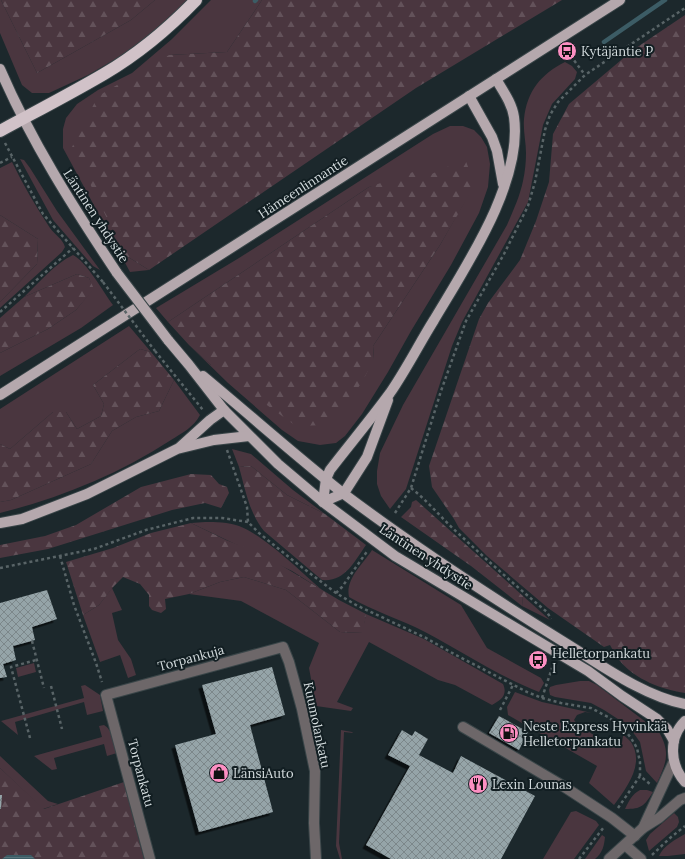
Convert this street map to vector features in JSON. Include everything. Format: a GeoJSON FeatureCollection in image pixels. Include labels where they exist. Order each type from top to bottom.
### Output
{"type":"FeatureCollection","features":[{"type":"Feature","properties":{"kind":"highway"},"geometry":{"type":"LineString","coordinates":[[2,135],[23,118],[105,74],[129,58],[179,17],[196,0]]}},
{"type":"Feature","properties":{"kind":"main road","name":"Hämeenlinnantie"},"geometry":{"type":"LineString","coordinates":[[0,395],[620,0]]}},
{"type":"Feature","properties":{"kind":"main road","name":"Läntinen yhdystie"},"geometry":{"type":"LineString","coordinates":[[0,69],[23,118],[46,161],[70,202],[117,273],[224,410],[249,436],[278,464],[323,502],[395,556],[588,671],[657,719],[667,729],[674,741]]}},
{"type":"Feature","properties":{"kind":"main road"},"geometry":{"type":"LineString","coordinates":[[323,502],[326,479],[330,470],[390,392],[465,268],[492,219],[504,188],[512,160],[514,133],[514,117],[509,101],[496,79]]}},
{"type":"Feature","properties":{"kind":"main road"},"geometry":{"type":"LineString","coordinates":[[469,96],[492,137],[498,151],[504,188]]}},
{"type":"Feature","properties":{"kind":"main road","name":"Läntinen yhdystie"},"geometry":{"type":"LineString","coordinates":[[189,365],[344,493],[413,544],[471,584],[636,685],[674,702],[685,704]]}},
{"type":"Feature","properties":{"kind":"main road"},"geometry":{"type":"LineString","coordinates":[[323,502],[344,493],[367,457],[390,392]]}},
{"type":"Feature","properties":{"kind":"main road"},"geometry":{"type":"LineString","coordinates":[[177,449],[210,420],[224,410]]}},
{"type":"Feature","properties":{"kind":"main road"},"geometry":{"type":"LineString","coordinates":[[0,523],[22,519],[87,494],[177,449],[194,444],[249,436]]}},
{"type":"Feature","properties":{"kind":"main road"},"geometry":{"type":"LineString","coordinates":[[685,721],[674,741],[674,761],[678,772],[685,782]]}},
{"type":"Feature","properties":{"kind":"street","name":"Torpankuja"},"geometry":{"type":"LineString","coordinates":[[106,695],[283,647]]}},
{"type":"Feature","properties":{"kind":"street","name":"Kuumolankatu"},"geometry":{"type":"LineString","coordinates":[[283,647],[289,662],[302,709],[315,771],[314,823],[316,859]]}},
{"type":"Feature","properties":{"kind":"street","name":"Torpankatu"},"geometry":{"type":"LineString","coordinates":[[106,695],[150,859]]}},
{"type":"Feature","properties":{"kind":"street"},"geometry":{"type":"LineString","coordinates":[[462,727],[563,786],[612,818],[635,836]]}},
{"type":"Feature","properties":{"kind":"street"},"geometry":{"type":"LineString","coordinates":[[643,828],[674,761]]}},
{"type":"Feature","properties":{"kind":"street"},"geometry":{"type":"LineString","coordinates":[[609,859],[643,828],[659,818],[680,800],[685,798]]}},
{"type":"Feature","properties":{"kind":"street"},"geometry":{"type":"LineString","coordinates":[[625,845],[641,859]]}},
{"type":"Feature","properties":{"kind":"path"},"geometry":{"type":"LineString","coordinates":[[395,513],[411,488],[441,391],[466,322],[504,254],[528,206],[536,182],[545,130],[550,115],[558,102],[584,75],[685,8]]}},
{"type":"Feature","properties":{"kind":"path"},"geometry":{"type":"LineString","coordinates":[[567,51],[584,75]]}},
{"type":"Feature","properties":{"kind":"path"},"geometry":{"type":"LineString","coordinates":[[2,135],[12,157],[43,214],[103,282],[210,420]]}},
{"type":"Feature","properties":{"kind":"path"},"geometry":{"type":"LineString","coordinates":[[0,163],[12,157]]}},
{"type":"Feature","properties":{"kind":"path"},"geometry":{"type":"LineString","coordinates":[[0,312],[74,248]]}},
{"type":"Feature","properties":{"kind":"path"},"geometry":{"type":"LineString","coordinates":[[222,439],[236,473],[247,507],[248,522]]}},
{"type":"Feature","properties":{"kind":"path"},"geometry":{"type":"LineString","coordinates":[[411,488],[486,559],[547,612],[553,622]]}},
{"type":"Feature","properties":{"kind":"path"},"geometry":{"type":"LineString","coordinates":[[0,568],[94,549],[146,530],[192,518],[222,518],[248,522],[283,552],[336,593],[356,605],[426,638],[513,685],[542,698],[591,708],[608,717],[624,729],[637,748],[640,776],[660,792]]}},
{"type":"Feature","properties":{"kind":"path"},"geometry":{"type":"LineString","coordinates":[[336,593],[342,587],[369,548]]}},
{"type":"Feature","properties":{"kind":"path"},"geometry":{"type":"LineString","coordinates":[[60,556],[74,605],[102,682]]}},
{"type":"Feature","properties":{"kind":"path"},"geometry":{"type":"LineString","coordinates":[[32,641],[44,688]]}},
{"type":"Feature","properties":{"kind":"path"},"geometry":{"type":"LineString","coordinates":[[30,738],[11,667],[36,660]]}},
{"type":"Feature","properties":{"kind":"path"},"geometry":{"type":"LineString","coordinates":[[542,698],[552,668]]}},
{"type":"Feature","properties":{"kind":"path"},"geometry":{"type":"LineString","coordinates":[[500,710],[513,685]]}},
{"type":"Feature","properties":{"kind":"path"},"geometry":{"type":"LineString","coordinates":[[51,686],[62,729]]}},
{"type":"Feature","properties":{"kind":"path"},"geometry":{"type":"LineString","coordinates":[[648,859],[685,826]]}},
{"type":"Feature","properties":{"kind":"green space"},"geometry":{"type":"Polygon","coordinates":[[[0,0],[37,73],[131,20],[155,0],[188,0],[150,35],[119,57],[88,75],[49,93],[32,93],[22,85],[0,33],[0,0]]]}},
{"type":"Feature","properties":{"kind":"green space"},"geometry":{"type":"Polygon","coordinates":[[[1,0],[155,0],[131,20],[37,73],[1,0]]]}},
{"type":"Feature","properties":{"kind":"green space"},"geometry":{"type":"Polygon","coordinates":[[[211,0],[262,0],[227,52],[169,55],[125,255],[149,270],[130,272],[63,148],[63,129],[66,118],[77,104],[98,90],[132,73],[172,39],[211,0]]]}},
{"type":"Feature","properties":{"kind":"green space"},"geometry":{"type":"Polygon","coordinates":[[[262,0],[562,0],[416,88],[149,270],[125,255],[72,147],[98,96],[169,55],[227,52],[262,0]]]}},
{"type":"Feature","properties":{"kind":"green space"},"geometry":{"type":"Polygon","coordinates":[[[685,15],[685,693],[650,683],[626,668],[610,645],[604,647],[548,608],[487,556],[459,528],[432,487],[429,466],[479,319],[488,303],[520,260],[536,221],[549,182],[553,134],[569,104],[633,50],[685,15]]]}},
{"type":"Feature","properties":{"kind":"green space"},"geometry":{"type":"Polygon","coordinates":[[[565,62],[572,66],[577,72],[575,79],[552,104],[543,125],[528,202],[462,322],[452,346],[406,489],[390,509],[381,496],[377,484],[377,471],[380,453],[403,405],[507,225],[522,187],[526,163],[524,119],[528,100],[542,78],[565,62]]]}},
{"type":"Feature","properties":{"kind":"green space"},"geometry":{"type":"Polygon","coordinates":[[[450,126],[463,126],[474,130],[481,137],[487,147],[490,164],[488,187],[479,213],[451,265],[388,372],[362,414],[345,436],[336,443],[320,445],[298,441],[282,430],[228,383],[189,345],[211,365],[374,359],[373,346],[440,245],[474,185],[427,176],[369,187],[168,322],[156,308],[239,258],[433,134],[450,126]]]}},
{"type":"Feature","properties":{"kind":"green space"},"geometry":{"type":"Polygon","coordinates":[[[20,159],[24,160],[30,168],[57,211],[100,270],[93,266],[53,220],[20,159]]]}},
{"type":"Feature","properties":{"kind":"green space"},"geometry":{"type":"Polygon","coordinates":[[[465,159],[475,185],[440,245],[373,346],[374,359],[361,384],[327,425],[296,426],[211,365],[189,345],[168,322],[369,187],[416,171],[427,176],[465,159]]]}},
{"type":"Feature","properties":{"kind":"green space"},"geometry":{"type":"Polygon","coordinates":[[[12,162],[40,212],[50,228],[63,242],[65,247],[62,252],[0,308],[0,302],[37,264],[38,239],[0,215],[0,168],[12,162]]]}},
{"type":"Feature","properties":{"kind":"green space"},"geometry":{"type":"Polygon","coordinates":[[[0,215],[38,239],[37,264],[0,302],[0,215]]]}},
{"type":"Feature","properties":{"kind":"green space"},"geometry":{"type":"Polygon","coordinates":[[[73,255],[78,258],[89,270],[113,305],[81,328],[0,376],[0,353],[48,329],[76,310],[93,289],[89,278],[77,274],[24,297],[59,263],[73,255]]]}},
{"type":"Feature","properties":{"kind":"green space"},"geometry":{"type":"Polygon","coordinates":[[[77,274],[89,278],[94,289],[76,310],[48,329],[0,353],[0,318],[24,297],[77,274]]]}},
{"type":"Feature","properties":{"kind":"green space"},"geometry":{"type":"Polygon","coordinates":[[[129,326],[151,352],[140,349],[93,385],[104,404],[101,416],[77,429],[66,412],[53,412],[10,449],[0,444],[0,409],[129,326]]]}},
{"type":"Feature","properties":{"kind":"green space"},"geometry":{"type":"Polygon","coordinates":[[[140,349],[151,352],[174,380],[159,411],[136,417],[112,431],[91,464],[11,500],[0,502],[0,444],[10,449],[53,412],[66,412],[77,429],[101,416],[104,404],[93,385],[140,349]]]}},
{"type":"Feature","properties":{"kind":"green space"},"geometry":{"type":"Polygon","coordinates":[[[174,380],[200,415],[187,429],[131,464],[88,484],[45,500],[0,513],[0,502],[11,500],[91,464],[112,431],[136,417],[159,411],[174,380]]]}},
{"type":"Feature","properties":{"kind":"green space"},"geometry":{"type":"Polygon","coordinates":[[[232,449],[251,454],[293,490],[325,514],[287,495],[251,466],[239,467],[232,449]]]}},
{"type":"Feature","properties":{"kind":"green space"},"geometry":{"type":"Polygon","coordinates":[[[251,466],[287,495],[325,514],[366,545],[348,570],[337,578],[322,580],[264,531],[251,508],[239,467],[251,466]]]}},
{"type":"Feature","properties":{"kind":"green space"},"geometry":{"type":"Polygon","coordinates":[[[191,474],[211,475],[219,484],[227,487],[229,493],[221,508],[205,503],[172,510],[48,549],[0,558],[0,545],[45,536],[76,525],[141,487],[191,474]]]}},
{"type":"Feature","properties":{"kind":"green space"},"geometry":{"type":"Polygon","coordinates":[[[416,500],[523,596],[522,606],[471,566],[401,517],[411,507],[412,502],[416,500]]]}},
{"type":"Feature","properties":{"kind":"green space"},"geometry":{"type":"Polygon","coordinates":[[[205,522],[231,524],[249,531],[271,546],[322,590],[292,571],[191,523],[205,522]]]}},
{"type":"Feature","properties":{"kind":"green space"},"geometry":{"type":"Polygon","coordinates":[[[191,523],[226,540],[264,555],[339,600],[366,614],[363,633],[340,632],[286,590],[244,577],[220,582],[189,594],[165,599],[166,609],[161,613],[152,610],[149,606],[149,595],[140,584],[123,577],[99,605],[83,615],[66,562],[113,548],[151,533],[191,523]]]}},
{"type":"Feature","properties":{"kind":"green space"},"geometry":{"type":"Polygon","coordinates":[[[372,550],[461,605],[487,648],[541,678],[544,683],[539,692],[495,671],[425,632],[367,607],[349,597],[348,590],[352,578],[372,550]]]}},
{"type":"Feature","properties":{"kind":"green space"},"geometry":{"type":"Polygon","coordinates":[[[244,577],[286,590],[340,632],[362,633],[366,614],[424,639],[503,684],[505,691],[503,697],[492,705],[455,685],[438,680],[369,642],[337,702],[353,708],[351,711],[316,706],[309,668],[319,643],[241,601],[189,594],[220,582],[244,577]]]}},
{"type":"Feature","properties":{"kind":"green space"},"geometry":{"type":"Polygon","coordinates":[[[112,588],[122,610],[112,613],[118,640],[131,659],[136,675],[128,678],[120,655],[100,662],[83,615],[99,605],[112,588]]]}},
{"type":"Feature","properties":{"kind":"green space"},"geometry":{"type":"Polygon","coordinates":[[[523,596],[550,620],[522,606],[523,596]]]}},
{"type":"Feature","properties":{"kind":"green space"},"geometry":{"type":"Polygon","coordinates":[[[34,663],[36,672],[18,677],[16,668],[34,663]]]}},
{"type":"Feature","properties":{"kind":"green space"},"geometry":{"type":"Polygon","coordinates":[[[580,681],[589,681],[597,685],[659,732],[665,746],[666,758],[663,770],[657,783],[646,771],[640,742],[632,731],[621,721],[591,703],[550,695],[550,687],[580,681]]]}},
{"type":"Feature","properties":{"kind":"green space"},"geometry":{"type":"Polygon","coordinates":[[[85,685],[100,695],[103,711],[87,715],[84,702],[15,722],[18,735],[1,721],[84,698],[81,686],[85,685]]]}},
{"type":"Feature","properties":{"kind":"green space"},"geometry":{"type":"Polygon","coordinates":[[[515,692],[542,702],[592,713],[585,712],[577,715],[574,720],[578,725],[611,746],[616,746],[622,743],[623,736],[617,729],[631,742],[635,750],[636,759],[633,775],[614,805],[589,783],[597,766],[508,715],[507,707],[515,692]]]}},
{"type":"Feature","properties":{"kind":"green space"},"geometry":{"type":"Polygon","coordinates":[[[104,725],[111,734],[117,753],[107,756],[104,744],[54,758],[57,769],[52,770],[34,756],[102,737],[99,726],[104,725]]]}},
{"type":"Feature","properties":{"kind":"green space"},"geometry":{"type":"Polygon","coordinates":[[[341,730],[353,733],[344,732],[339,843],[342,859],[340,859],[336,846],[341,730]]]}},
{"type":"Feature","properties":{"kind":"green space"},"geometry":{"type":"Polygon","coordinates":[[[0,756],[48,801],[58,804],[43,809],[0,768],[0,756]]]}},
{"type":"Feature","properties":{"kind":"green space"},"geometry":{"type":"Polygon","coordinates":[[[0,768],[44,809],[124,782],[144,859],[0,859],[0,768]]]}},
{"type":"Feature","properties":{"kind":"green space"},"geometry":{"type":"Polygon","coordinates":[[[640,790],[653,792],[642,806],[625,809],[629,801],[640,790]]]}},
{"type":"Feature","properties":{"kind":"green space"},"geometry":{"type":"Polygon","coordinates":[[[576,811],[596,821],[599,825],[574,859],[543,859],[571,812],[576,811]]]}},
{"type":"Feature","properties":{"kind":"green space"},"geometry":{"type":"Polygon","coordinates":[[[674,813],[678,817],[679,822],[677,827],[649,851],[646,840],[650,834],[674,813]]]}},
{"type":"Feature","properties":{"kind":"green space"},"geometry":{"type":"Polygon","coordinates":[[[685,834],[685,854],[659,856],[667,846],[685,834]]]}},
{"type":"Feature","properties":{"kind":"green space"},"geometry":{"type":"Polygon","coordinates":[[[602,835],[605,837],[604,846],[600,854],[595,859],[585,859],[602,835]]]}},
{"type":"Feature","properties":{"kind":"water"},"geometry":{"type":"Polygon","coordinates":[[[7,855],[31,855],[35,859],[2,859],[7,855]]]}},
{"type":"Feature","properties":{"kind":"building"},"geometry":{"type":"Polygon","coordinates":[[[47,590],[57,619],[32,627],[35,640],[13,646],[16,660],[3,664],[7,677],[0,678],[0,603],[47,590]]]}},
{"type":"Feature","properties":{"kind":"building"},"geometry":{"type":"Polygon","coordinates":[[[272,667],[285,715],[250,725],[273,812],[199,832],[175,745],[216,734],[202,685],[272,667]]]}},
{"type":"Feature","properties":{"kind":"building"},"geometry":{"type":"Polygon","coordinates":[[[499,716],[528,732],[519,750],[489,733],[499,716]]]}},
{"type":"Feature","properties":{"kind":"building"},"geometry":{"type":"Polygon","coordinates":[[[402,730],[412,736],[415,731],[428,739],[419,755],[453,773],[461,756],[535,796],[501,859],[391,859],[366,845],[410,766],[388,755],[402,730]]]}},
{"type":"Feature","properties":{"kind":"building"},"geometry":{"type":"Polygon","coordinates":[[[0,795],[2,795],[1,809],[0,809],[0,795]]]}},
{"type":"Feature","properties":{"kind":"waterway"},"geometry":{"type":"LineString","coordinates":[[604,42],[665,0]]}},
{"type":"Feature","properties":{"kind":"place","name":"Kytäjäntie P"},"geometry":{"type":"Point","coordinates":[567,51]}},
{"type":"Feature","properties":{"kind":"place","name":"Helletorpankatu I"},"geometry":{"type":"Point","coordinates":[538,660]}},
{"type":"Feature","properties":{"kind":"place","name":"Neste Express Hyvinkää Helletorpankatu"},"geometry":{"type":"Point","coordinates":[509,733]}},
{"type":"Feature","properties":{"kind":"place","name":"LänsiAuto"},"geometry":{"type":"Point","coordinates":[219,773]}},
{"type":"Feature","properties":{"kind":"place","name":"Lexin Lounas"},"geometry":{"type":"Point","coordinates":[478,784]}}]}
